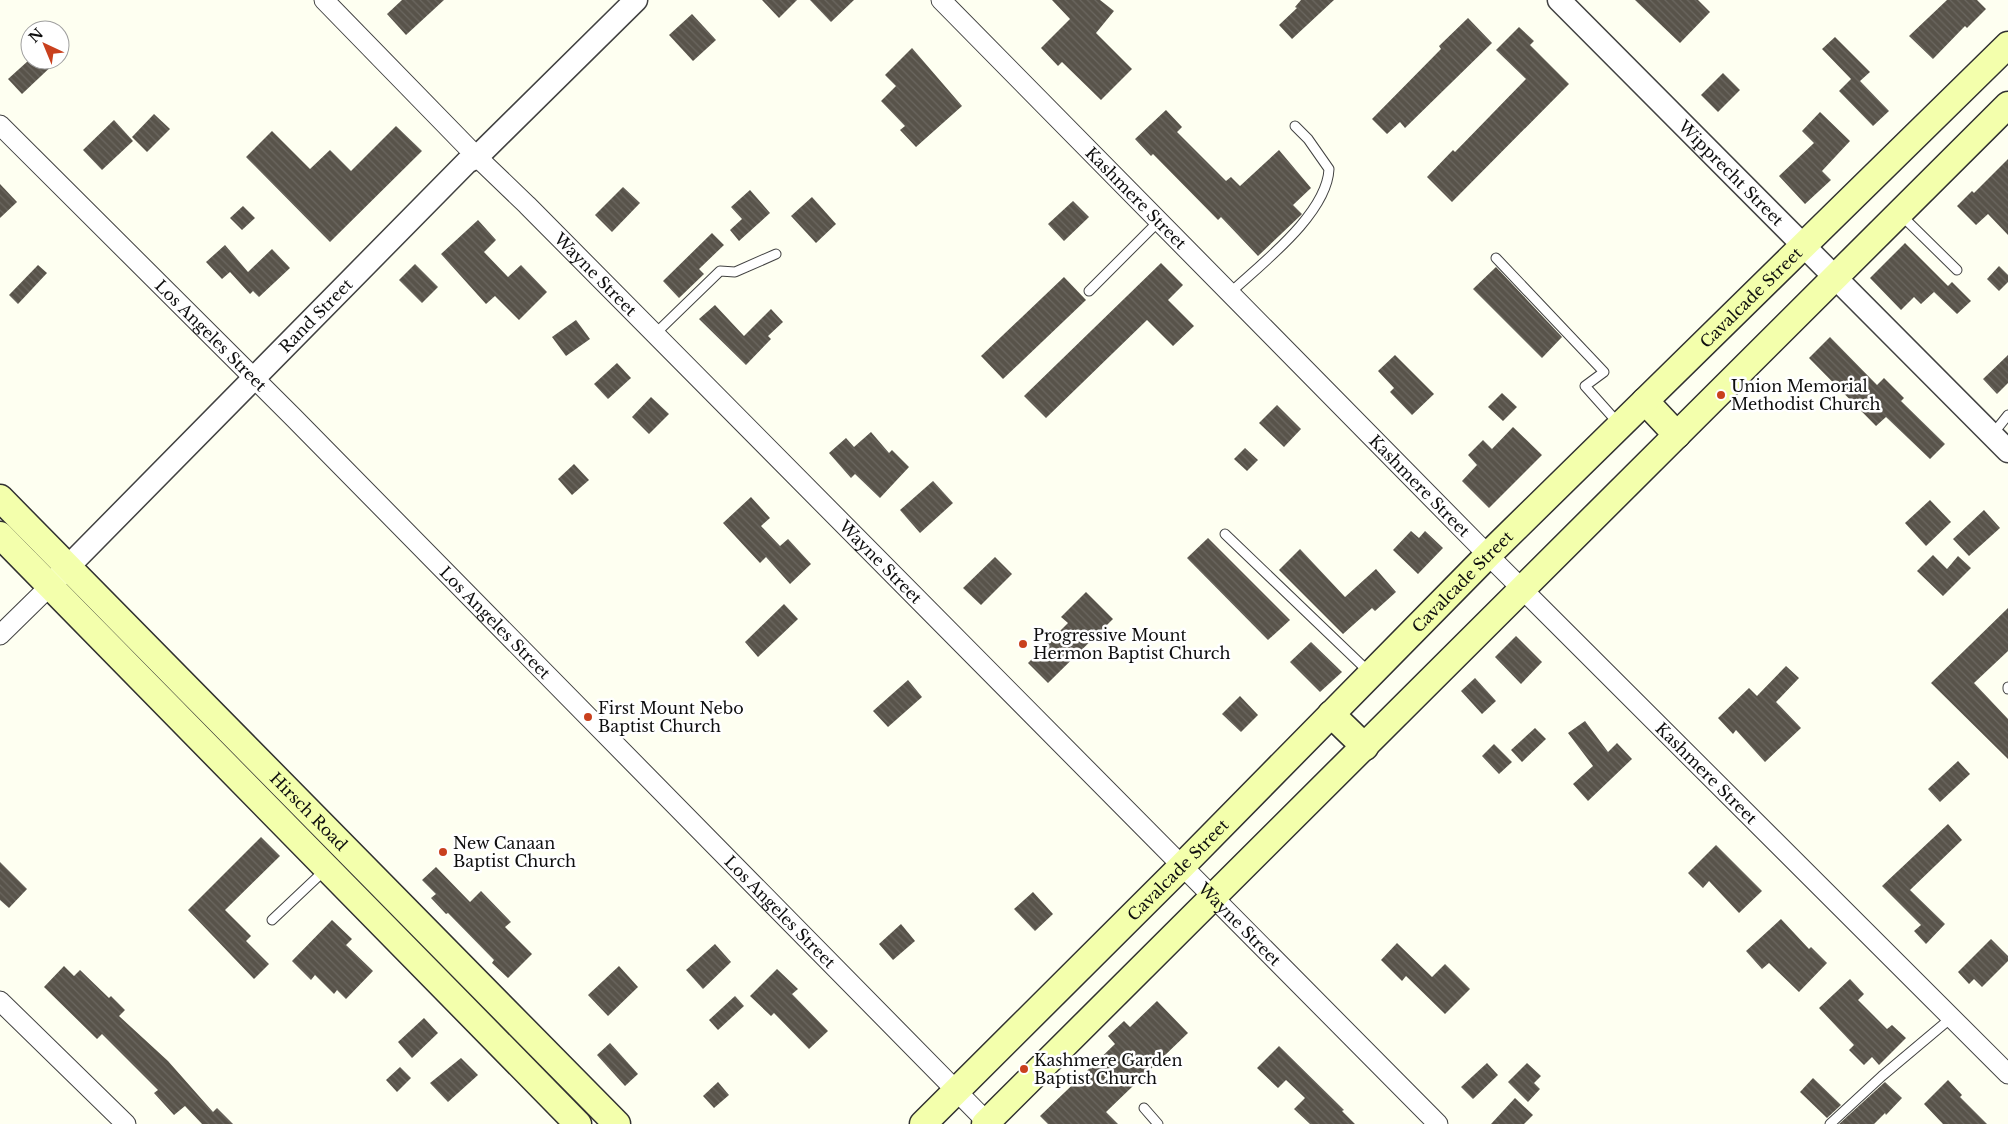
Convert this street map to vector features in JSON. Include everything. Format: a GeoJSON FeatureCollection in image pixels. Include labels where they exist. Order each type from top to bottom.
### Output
{"type":"FeatureCollection","features":[{"type":"Feature","properties":{"kind":"main road","name":"Cavalcade Street"},"geometry":{"type":"LineString","coordinates":[[923,1124],[1181,867],[1488,555],[2008,45]]}},
{"type":"Feature","properties":{"kind":"main road"},"geometry":{"type":"LineString","coordinates":[[1961,92],[1989,123]]}},
{"type":"Feature","properties":{"kind":"main road"},"geometry":{"type":"LineString","coordinates":[[987,1123],[2008,105]]}},
{"type":"Feature","properties":{"kind":"main road"},"geometry":{"type":"LineString","coordinates":[[1645,401],[1677,435]]}},
{"type":"Feature","properties":{"kind":"main road","name":"Hirsch Road"},"geometry":{"type":"LineString","coordinates":[[0,498],[59,576],[327,868],[578,1124]]}},
{"type":"Feature","properties":{"kind":"main road","name":"Hirsch Road"},"geometry":{"type":"LineString","coordinates":[[0,535],[59,576],[417,921],[618,1124]]}},
{"type":"Feature","properties":{"kind":"main road"},"geometry":{"type":"LineString","coordinates":[[1331,714],[1365,747]]}},
{"type":"Feature","properties":{"kind":"main road"},"geometry":{"type":"LineString","coordinates":[[398,940],[417,921]]}},
{"type":"Feature","properties":{"kind":"street","name":"Wayne Street"},"geometry":{"type":"LineString","coordinates":[[324,0],[477,157],[1438,1124]]}},
{"type":"Feature","properties":{"kind":"street","name":"Rand Street"},"geometry":{"type":"LineString","coordinates":[[0,635],[252,378],[468,162],[477,157],[636,0]]}},
{"type":"Feature","properties":{"kind":"street","name":"Kashmere Street"},"geometry":{"type":"LineString","coordinates":[[941,0],[1488,555],[2008,1074]]}},
{"type":"Feature","properties":{"kind":"street","name":"Wipprecht Street"},"geometry":{"type":"LineString","coordinates":[[1559,0],[2008,451]]}},
{"type":"Feature","properties":{"kind":"street","name":"Los Angeles Street"},"geometry":{"type":"LineString","coordinates":[[0,125],[987,1123]]}},
{"type":"Feature","properties":{"kind":"street"},"geometry":{"type":"LineString","coordinates":[[0,1001],[126,1124]]}},
{"type":"Feature","properties":{"kind":"lane"},"geometry":{"type":"LineString","coordinates":[[1230,293],[1307,217],[1324,191],[1328,169],[1308,139],[1295,126]]}},
{"type":"Feature","properties":{"kind":"lane"},"geometry":{"type":"LineString","coordinates":[[1899,213],[1957,270]]}},
{"type":"Feature","properties":{"kind":"lane"},"geometry":{"type":"LineString","coordinates":[[1089,291],[1159,221]]}},
{"type":"Feature","properties":{"kind":"lane"},"geometry":{"type":"LineString","coordinates":[[655,334],[720,271],[735,272],[776,254]]}},
{"type":"Feature","properties":{"kind":"lane"},"geometry":{"type":"LineString","coordinates":[[1496,258],[1604,372],[1584,386],[1620,426]]}},
{"type":"Feature","properties":{"kind":"lane"},"geometry":{"type":"LineString","coordinates":[[1992,435],[2008,415]]}},
{"type":"Feature","properties":{"kind":"lane"},"geometry":{"type":"LineString","coordinates":[[1226,534],[1371,674]]}},
{"type":"Feature","properties":{"kind":"lane"},"geometry":{"type":"LineString","coordinates":[[272,920],[327,868]]}},
{"type":"Feature","properties":{"kind":"lane"},"geometry":{"type":"LineString","coordinates":[[1830,1124],[1882,1076],[1952,1018]]}},
{"type":"Feature","properties":{"kind":"lane"},"geometry":{"type":"LineString","coordinates":[[1144,1108],[1158,1124]]}},
{"type":"Feature","properties":{"kind":"building"},"geometry":{"type":"Polygon","coordinates":[[[402,0],[444,0],[406,35],[387,14],[402,0]]]}},
{"type":"Feature","properties":{"kind":"building"},"geometry":{"type":"Polygon","coordinates":[[[762,0],[797,0],[779,18],[762,0]]]}},
{"type":"Feature","properties":{"kind":"building"},"geometry":{"type":"Polygon","coordinates":[[[810,0],[854,0],[831,22],[810,0]]]}},
{"type":"Feature","properties":{"kind":"building"},"geometry":{"type":"Polygon","coordinates":[[[1052,0],[1100,0],[1114,11],[1096,33],[1132,69],[1101,100],[1062,62],[1058,66],[1041,48],[1070,19],[1052,0]]]}},
{"type":"Feature","properties":{"kind":"building"},"geometry":{"type":"Polygon","coordinates":[[[1301,0],[1334,0],[1292,39],[1279,25],[1297,8],[1295,7],[1301,0]]]}},
{"type":"Feature","properties":{"kind":"building"},"geometry":{"type":"Polygon","coordinates":[[[1635,0],[1698,0],[1710,12],[1680,43],[1635,0]]]}},
{"type":"Feature","properties":{"kind":"building"},"geometry":{"type":"Polygon","coordinates":[[[1947,0],[1977,0],[1986,9],[1967,28],[1965,26],[1933,59],[1909,36],[1947,0]]]}},
{"type":"Feature","properties":{"kind":"building"},"geometry":{"type":"Polygon","coordinates":[[[692,14],[716,40],[693,61],[669,35],[692,14]]]}},
{"type":"Feature","properties":{"kind":"building"},"geometry":{"type":"Polygon","coordinates":[[[1468,18],[1492,43],[1405,128],[1400,122],[1387,134],[1372,119],[1441,49],[1439,46],[1468,18]]]}},
{"type":"Feature","properties":{"kind":"building"},"geometry":{"type":"Polygon","coordinates":[[[1519,27],[1534,41],[1530,45],[1569,84],[1452,202],[1427,177],[1453,150],[1455,152],[1526,79],[1496,50],[1519,27]]]}},
{"type":"Feature","properties":{"kind":"building"},"geometry":{"type":"Polygon","coordinates":[[[1835,37],[1870,72],[1860,81],[1889,111],[1873,126],[1839,91],[1851,79],[1822,49],[1835,37]]]}},
{"type":"Feature","properties":{"kind":"building"},"geometry":{"type":"Polygon","coordinates":[[[912,48],[962,106],[916,147],[900,130],[905,126],[881,101],[896,86],[885,75],[912,48]]]}},
{"type":"Feature","properties":{"kind":"building"},"geometry":{"type":"Polygon","coordinates":[[[20,68],[20,70],[47,70],[22,94],[8,79],[20,68]]]}},
{"type":"Feature","properties":{"kind":"building"},"geometry":{"type":"Polygon","coordinates":[[[1723,73],[1740,90],[1718,112],[1701,95],[1723,73]]]}},
{"type":"Feature","properties":{"kind":"building"},"geometry":{"type":"Polygon","coordinates":[[[1166,110],[1182,127],[1177,132],[1226,181],[1231,177],[1240,186],[1279,150],[1311,188],[1293,205],[1302,214],[1258,256],[1221,217],[1218,220],[1153,154],[1151,156],[1135,139],[1166,110]]]}},
{"type":"Feature","properties":{"kind":"building"},"geometry":{"type":"Polygon","coordinates":[[[1820,112],[1850,141],[1822,171],[1831,180],[1805,204],[1779,176],[1814,143],[1802,131],[1820,112]]]}},
{"type":"Feature","properties":{"kind":"building"},"geometry":{"type":"Polygon","coordinates":[[[154,114],[170,129],[147,152],[132,137],[154,114]]]}},
{"type":"Feature","properties":{"kind":"building"},"geometry":{"type":"Polygon","coordinates":[[[114,120],[133,141],[102,170],[83,150],[114,120]]]}},
{"type":"Feature","properties":{"kind":"building"},"geometry":{"type":"Polygon","coordinates":[[[396,126],[422,151],[330,242],[246,157],[272,131],[310,169],[330,150],[351,171],[396,126]]]}},
{"type":"Feature","properties":{"kind":"building"},"geometry":{"type":"Polygon","coordinates":[[[2008,159],[2008,235],[1988,214],[1976,225],[1957,206],[1972,191],[1974,193],[2008,159]]]}},
{"type":"Feature","properties":{"kind":"building"},"geometry":{"type":"Polygon","coordinates":[[[0,184],[17,202],[0,218],[0,184]]]}},
{"type":"Feature","properties":{"kind":"building"},"geometry":{"type":"Polygon","coordinates":[[[623,187],[640,203],[612,232],[595,215],[623,187]]]}},
{"type":"Feature","properties":{"kind":"building"},"geometry":{"type":"Polygon","coordinates":[[[750,190],[770,213],[739,241],[730,230],[742,219],[731,207],[750,190]]]}},
{"type":"Feature","properties":{"kind":"building"},"geometry":{"type":"Polygon","coordinates":[[[812,197],[836,224],[816,243],[791,216],[812,197]]]}},
{"type":"Feature","properties":{"kind":"building"},"geometry":{"type":"Polygon","coordinates":[[[1073,201],[1089,217],[1064,241],[1048,224],[1073,201]]]}},
{"type":"Feature","properties":{"kind":"building"},"geometry":{"type":"Polygon","coordinates":[[[243,206],[255,218],[242,230],[230,218],[243,206]]]}},
{"type":"Feature","properties":{"kind":"building"},"geometry":{"type":"Polygon","coordinates":[[[478,220],[496,240],[484,252],[508,277],[521,265],[547,292],[519,320],[495,296],[486,304],[441,254],[478,220]]]}},
{"type":"Feature","properties":{"kind":"building"},"geometry":{"type":"Polygon","coordinates":[[[712,233],[724,245],[699,269],[704,274],[679,298],[663,281],[712,233]]]}},
{"type":"Feature","properties":{"kind":"building"},"geometry":{"type":"Polygon","coordinates":[[[1905,243],[1948,286],[1952,282],[1971,301],[1957,314],[1934,292],[1921,304],[1914,297],[1901,310],[1870,278],[1905,243]]]}},
{"type":"Feature","properties":{"kind":"building"},"geometry":{"type":"Polygon","coordinates":[[[225,245],[248,272],[272,249],[290,268],[259,297],[253,291],[250,294],[230,272],[222,279],[206,262],[225,245]]]}},
{"type":"Feature","properties":{"kind":"building"},"geometry":{"type":"Polygon","coordinates":[[[1161,263],[1183,285],[1168,300],[1194,326],[1173,346],[1147,320],[1046,418],[1024,396],[1161,263]]]}},
{"type":"Feature","properties":{"kind":"building"},"geometry":{"type":"Polygon","coordinates":[[[415,264],[438,287],[422,303],[399,280],[415,264]]]}},
{"type":"Feature","properties":{"kind":"building"},"geometry":{"type":"Polygon","coordinates":[[[38,265],[47,273],[18,304],[9,295],[38,265]]]}},
{"type":"Feature","properties":{"kind":"building"},"geometry":{"type":"Polygon","coordinates":[[[1999,266],[2008,275],[2008,282],[1999,291],[1987,279],[1999,266]]]}},
{"type":"Feature","properties":{"kind":"building"},"geometry":{"type":"Polygon","coordinates":[[[1496,267],[1562,337],[1542,358],[1473,289],[1496,267]]]}},
{"type":"Feature","properties":{"kind":"building"},"geometry":{"type":"Polygon","coordinates":[[[1064,277],[1086,300],[1003,379],[981,356],[1064,277]]]}},
{"type":"Feature","properties":{"kind":"building"},"geometry":{"type":"Polygon","coordinates":[[[715,305],[744,336],[771,309],[783,322],[768,336],[771,339],[746,365],[699,319],[715,305]]]}},
{"type":"Feature","properties":{"kind":"building"},"geometry":{"type":"Polygon","coordinates":[[[576,320],[590,339],[566,356],[552,337],[576,320]]]}},
{"type":"Feature","properties":{"kind":"building"},"geometry":{"type":"Polygon","coordinates":[[[1830,337],[1877,385],[1884,378],[1904,398],[1901,401],[1945,444],[1930,459],[1886,417],[1876,426],[1809,358],[1830,337]]]}},
{"type":"Feature","properties":{"kind":"building"},"geometry":{"type":"Polygon","coordinates":[[[1395,355],[1434,394],[1412,415],[1390,392],[1394,388],[1378,371],[1395,355]]]}},
{"type":"Feature","properties":{"kind":"building"},"geometry":{"type":"Polygon","coordinates":[[[2008,355],[2008,383],[1997,394],[1983,379],[2008,355]]]}},
{"type":"Feature","properties":{"kind":"building"},"geometry":{"type":"Polygon","coordinates":[[[617,363],[631,378],[608,399],[594,384],[617,363]]]}},
{"type":"Feature","properties":{"kind":"building"},"geometry":{"type":"Polygon","coordinates":[[[1502,393],[1517,407],[1503,421],[1488,407],[1502,393]]]}},
{"type":"Feature","properties":{"kind":"building"},"geometry":{"type":"Polygon","coordinates":[[[651,397],[669,414],[649,434],[632,417],[651,397]]]}},
{"type":"Feature","properties":{"kind":"building"},"geometry":{"type":"Polygon","coordinates":[[[1277,405],[1301,429],[1284,447],[1259,423],[1277,405]]]}},
{"type":"Feature","properties":{"kind":"building"},"geometry":{"type":"Polygon","coordinates":[[[1513,427],[1542,455],[1489,508],[1462,481],[1477,465],[1468,455],[1483,440],[1492,449],[1513,427]]]}},
{"type":"Feature","properties":{"kind":"building"},"geometry":{"type":"Polygon","coordinates":[[[871,432],[889,453],[892,450],[909,467],[880,498],[855,474],[851,478],[829,453],[846,438],[854,447],[871,432]]]}},
{"type":"Feature","properties":{"kind":"building"},"geometry":{"type":"Polygon","coordinates":[[[1245,448],[1258,460],[1247,471],[1234,459],[1245,448]]]}},
{"type":"Feature","properties":{"kind":"building"},"geometry":{"type":"Polygon","coordinates":[[[574,464],[589,480],[572,495],[558,479],[574,464]]]}},
{"type":"Feature","properties":{"kind":"building"},"geometry":{"type":"Polygon","coordinates":[[[933,481],[953,503],[920,533],[900,510],[933,481]]]}},
{"type":"Feature","properties":{"kind":"building"},"geometry":{"type":"Polygon","coordinates":[[[751,497],[770,518],[761,526],[780,546],[788,539],[811,564],[790,584],[766,557],[760,563],[723,523],[751,497]]]}},
{"type":"Feature","properties":{"kind":"building"},"geometry":{"type":"Polygon","coordinates":[[[1930,500],[1951,522],[1926,546],[1905,523],[1930,500]]]}},
{"type":"Feature","properties":{"kind":"building"},"geometry":{"type":"Polygon","coordinates":[[[1984,510],[2000,528],[1969,556],[1953,539],[1984,510]]]}},
{"type":"Feature","properties":{"kind":"building"},"geometry":{"type":"Polygon","coordinates":[[[1411,531],[1419,538],[1425,531],[1443,548],[1418,574],[1393,550],[1411,531]]]}},
{"type":"Feature","properties":{"kind":"building"},"geometry":{"type":"Polygon","coordinates":[[[1208,538],[1290,620],[1268,640],[1187,558],[1208,538]]]}},
{"type":"Feature","properties":{"kind":"building"},"geometry":{"type":"Polygon","coordinates":[[[1300,549],[1345,597],[1376,569],[1396,592],[1375,611],[1372,608],[1343,634],[1279,570],[1300,549]]]}},
{"type":"Feature","properties":{"kind":"building"},"geometry":{"type":"Polygon","coordinates":[[[1933,555],[1947,569],[1958,556],[1971,568],[1943,596],[1917,571],[1933,555]]]}},
{"type":"Feature","properties":{"kind":"building"},"geometry":{"type":"Polygon","coordinates":[[[995,557],[1012,574],[981,605],[963,588],[995,557]]]}},
{"type":"Feature","properties":{"kind":"building"},"geometry":{"type":"Polygon","coordinates":[[[1086,592],[1113,619],[1048,683],[1028,663],[1068,623],[1061,617],[1086,592]]]}},
{"type":"Feature","properties":{"kind":"building"},"geometry":{"type":"Polygon","coordinates":[[[784,604],[798,619],[758,657],[745,642],[784,604]]]}},
{"type":"Feature","properties":{"kind":"building"},"geometry":{"type":"Polygon","coordinates":[[[2008,608],[2008,651],[1974,683],[2008,719],[2008,759],[1931,683],[2008,608]]]}},
{"type":"Feature","properties":{"kind":"building"},"geometry":{"type":"Polygon","coordinates":[[[1516,636],[1542,662],[1521,684],[1495,657],[1516,636]]]}},
{"type":"Feature","properties":{"kind":"building"},"geometry":{"type":"Polygon","coordinates":[[[1311,642],[1342,672],[1320,692],[1290,662],[1311,642]]]}},
{"type":"Feature","properties":{"kind":"building"},"geometry":{"type":"Polygon","coordinates":[[[1786,666],[1799,678],[1776,702],[1801,728],[1765,762],[1736,730],[1733,734],[1718,718],[1749,688],[1757,696],[1786,666]]]}},
{"type":"Feature","properties":{"kind":"building"},"geometry":{"type":"Polygon","coordinates":[[[1475,678],[1496,701],[1482,714],[1461,691],[1475,678]]]}},
{"type":"Feature","properties":{"kind":"building"},"geometry":{"type":"Polygon","coordinates":[[[908,680],[922,697],[888,727],[873,711],[908,680]]]}},
{"type":"Feature","properties":{"kind":"building"},"geometry":{"type":"Polygon","coordinates":[[[1240,696],[1258,715],[1241,732],[1222,714],[1240,696]]]}},
{"type":"Feature","properties":{"kind":"building"},"geometry":{"type":"Polygon","coordinates":[[[1585,721],[1608,752],[1617,743],[1632,759],[1588,801],[1573,784],[1593,766],[1568,733],[1585,721]]]}},
{"type":"Feature","properties":{"kind":"building"},"geometry":{"type":"Polygon","coordinates":[[[1535,728],[1546,739],[1522,762],[1511,750],[1535,728]]]}},
{"type":"Feature","properties":{"kind":"building"},"geometry":{"type":"Polygon","coordinates":[[[1494,744],[1512,762],[1499,774],[1482,756],[1494,744]]]}},
{"type":"Feature","properties":{"kind":"building"},"geometry":{"type":"Polygon","coordinates":[[[1958,761],[1970,774],[1940,802],[1928,789],[1958,761]]]}},
{"type":"Feature","properties":{"kind":"building"},"geometry":{"type":"Polygon","coordinates":[[[1948,824],[1962,840],[1910,890],[1945,924],[1926,944],[1914,931],[1921,925],[1882,886],[1948,824]]]}},
{"type":"Feature","properties":{"kind":"building"},"geometry":{"type":"Polygon","coordinates":[[[261,837],[280,856],[225,910],[251,936],[246,941],[269,964],[254,979],[188,910],[261,837]]]}},
{"type":"Feature","properties":{"kind":"building"},"geometry":{"type":"Polygon","coordinates":[[[1716,845],[1762,891],[1739,913],[1709,881],[1703,888],[1688,873],[1716,845]]]}},
{"type":"Feature","properties":{"kind":"building"},"geometry":{"type":"Polygon","coordinates":[[[0,862],[27,889],[9,908],[0,900],[0,862]]]}},
{"type":"Feature","properties":{"kind":"building"},"geometry":{"type":"Polygon","coordinates":[[[436,867],[470,902],[481,891],[511,922],[505,927],[532,954],[508,978],[492,963],[494,960],[431,898],[436,894],[422,880],[436,867]]]}},
{"type":"Feature","properties":{"kind":"building"},"geometry":{"type":"Polygon","coordinates":[[[1033,892],[1053,914],[1035,931],[1014,909],[1033,892]]]}},
{"type":"Feature","properties":{"kind":"building"},"geometry":{"type":"Polygon","coordinates":[[[1781,919],[1809,949],[1811,947],[1827,963],[1799,992],[1769,963],[1762,969],[1746,951],[1781,919]]]}},
{"type":"Feature","properties":{"kind":"building"},"geometry":{"type":"Polygon","coordinates":[[[332,920],[352,939],[346,945],[373,971],[346,999],[337,990],[334,994],[315,975],[311,980],[292,961],[332,920]]]}},
{"type":"Feature","properties":{"kind":"building"},"geometry":{"type":"Polygon","coordinates":[[[901,924],[915,941],[893,960],[879,944],[901,924]]]}},
{"type":"Feature","properties":{"kind":"building"},"geometry":{"type":"Polygon","coordinates":[[[1991,939],[2008,956],[2008,961],[1982,987],[1974,979],[1969,984],[1958,972],[1991,939]]]}},
{"type":"Feature","properties":{"kind":"building"},"geometry":{"type":"Polygon","coordinates":[[[1397,943],[1432,977],[1445,964],[1470,989],[1445,1014],[1406,976],[1402,981],[1381,960],[1397,943]]]}},
{"type":"Feature","properties":{"kind":"building"},"geometry":{"type":"Polygon","coordinates":[[[715,944],[731,962],[703,989],[686,970],[715,944]]]}},
{"type":"Feature","properties":{"kind":"building"},"geometry":{"type":"Polygon","coordinates":[[[64,966],[74,976],[80,970],[109,998],[111,996],[125,1010],[119,1016],[168,1061],[213,1112],[217,1108],[233,1124],[202,1124],[185,1106],[174,1115],[154,1093],[158,1090],[102,1034],[97,1039],[44,987],[64,966]]]}},
{"type":"Feature","properties":{"kind":"building"},"geometry":{"type":"Polygon","coordinates":[[[619,966],[638,987],[608,1016],[588,995],[619,966]]]}},
{"type":"Feature","properties":{"kind":"building"},"geometry":{"type":"Polygon","coordinates":[[[777,969],[798,989],[792,994],[828,1031],[809,1049],[774,1013],[771,1016],[750,996],[777,969]]]}},
{"type":"Feature","properties":{"kind":"building"},"geometry":{"type":"Polygon","coordinates":[[[1850,979],[1864,994],[1858,1000],[1887,1029],[1892,1025],[1906,1038],[1879,1065],[1872,1057],[1864,1065],[1849,1050],[1854,1045],[1819,1008],[1850,979]]]}},
{"type":"Feature","properties":{"kind":"building"},"geometry":{"type":"Polygon","coordinates":[[[735,996],[744,1006],[718,1030],[709,1020],[735,996]]]}},
{"type":"Feature","properties":{"kind":"building"},"geometry":{"type":"Polygon","coordinates":[[[1157,1001],[1188,1033],[1106,1112],[1118,1124],[1048,1124],[1040,1116],[1115,1044],[1108,1036],[1124,1021],[1130,1027],[1157,1001]]]}},
{"type":"Feature","properties":{"kind":"building"},"geometry":{"type":"Polygon","coordinates":[[[424,1018],[438,1033],[412,1058],[398,1042],[424,1018]]]}},
{"type":"Feature","properties":{"kind":"building"},"geometry":{"type":"Polygon","coordinates":[[[610,1043],[638,1074],[625,1086],[597,1055],[610,1043]]]}},
{"type":"Feature","properties":{"kind":"building"},"geometry":{"type":"Polygon","coordinates":[[[1279,1046],[1344,1110],[1342,1111],[1355,1124],[1310,1124],[1294,1109],[1305,1098],[1286,1080],[1278,1088],[1257,1068],[1279,1046]]]}},
{"type":"Feature","properties":{"kind":"building"},"geometry":{"type":"Polygon","coordinates":[[[461,1058],[478,1075],[448,1102],[430,1083],[461,1058]]]}},
{"type":"Feature","properties":{"kind":"building"},"geometry":{"type":"Polygon","coordinates":[[[1487,1063],[1498,1075],[1473,1099],[1461,1087],[1487,1063]]]}},
{"type":"Feature","properties":{"kind":"building"},"geometry":{"type":"Polygon","coordinates":[[[1527,1063],[1541,1076],[1534,1083],[1540,1089],[1528,1102],[1508,1082],[1527,1063]]]}},
{"type":"Feature","properties":{"kind":"building"},"geometry":{"type":"Polygon","coordinates":[[[400,1067],[411,1078],[397,1092],[386,1080],[400,1067]]]}},
{"type":"Feature","properties":{"kind":"building"},"geometry":{"type":"Polygon","coordinates":[[[1813,1078],[1841,1105],[1827,1118],[1800,1092],[1813,1078]]]}},
{"type":"Feature","properties":{"kind":"building"},"geometry":{"type":"Polygon","coordinates":[[[1948,1080],[1962,1095],[1960,1097],[1987,1124],[1943,1124],[1924,1104],[1948,1080]]]}},
{"type":"Feature","properties":{"kind":"building"},"geometry":{"type":"Polygon","coordinates":[[[718,1082],[729,1095],[714,1108],[703,1096],[718,1082]]]}},
{"type":"Feature","properties":{"kind":"building"},"geometry":{"type":"Polygon","coordinates":[[[1885,1082],[1902,1098],[1886,1115],[1885,1113],[1874,1124],[1839,1124],[1885,1082]]]}},
{"type":"Feature","properties":{"kind":"building"},"geometry":{"type":"Polygon","coordinates":[[[1515,1098],[1533,1115],[1524,1124],[1491,1124],[1515,1098]]]}},
{"type":"Feature","properties":{"kind":"place","name":"Union Memorial Methodist Church"},"geometry":{"type":"Point","coordinates":[1721,395]}},
{"type":"Feature","properties":{"kind":"place","name":"Progressive Mount Hermon Baptist Church"},"geometry":{"type":"Point","coordinates":[1023,644]}},
{"type":"Feature","properties":{"kind":"place","name":"First Mount Nebo Baptist Church"},"geometry":{"type":"Point","coordinates":[588,717]}},
{"type":"Feature","properties":{"kind":"place","name":"New Canaan Baptist Church"},"geometry":{"type":"Point","coordinates":[443,852]}},
{"type":"Feature","properties":{"kind":"place","name":"Kashmere Garden Baptist Church"},"geometry":{"type":"Point","coordinates":[1024,1069]}}]}
